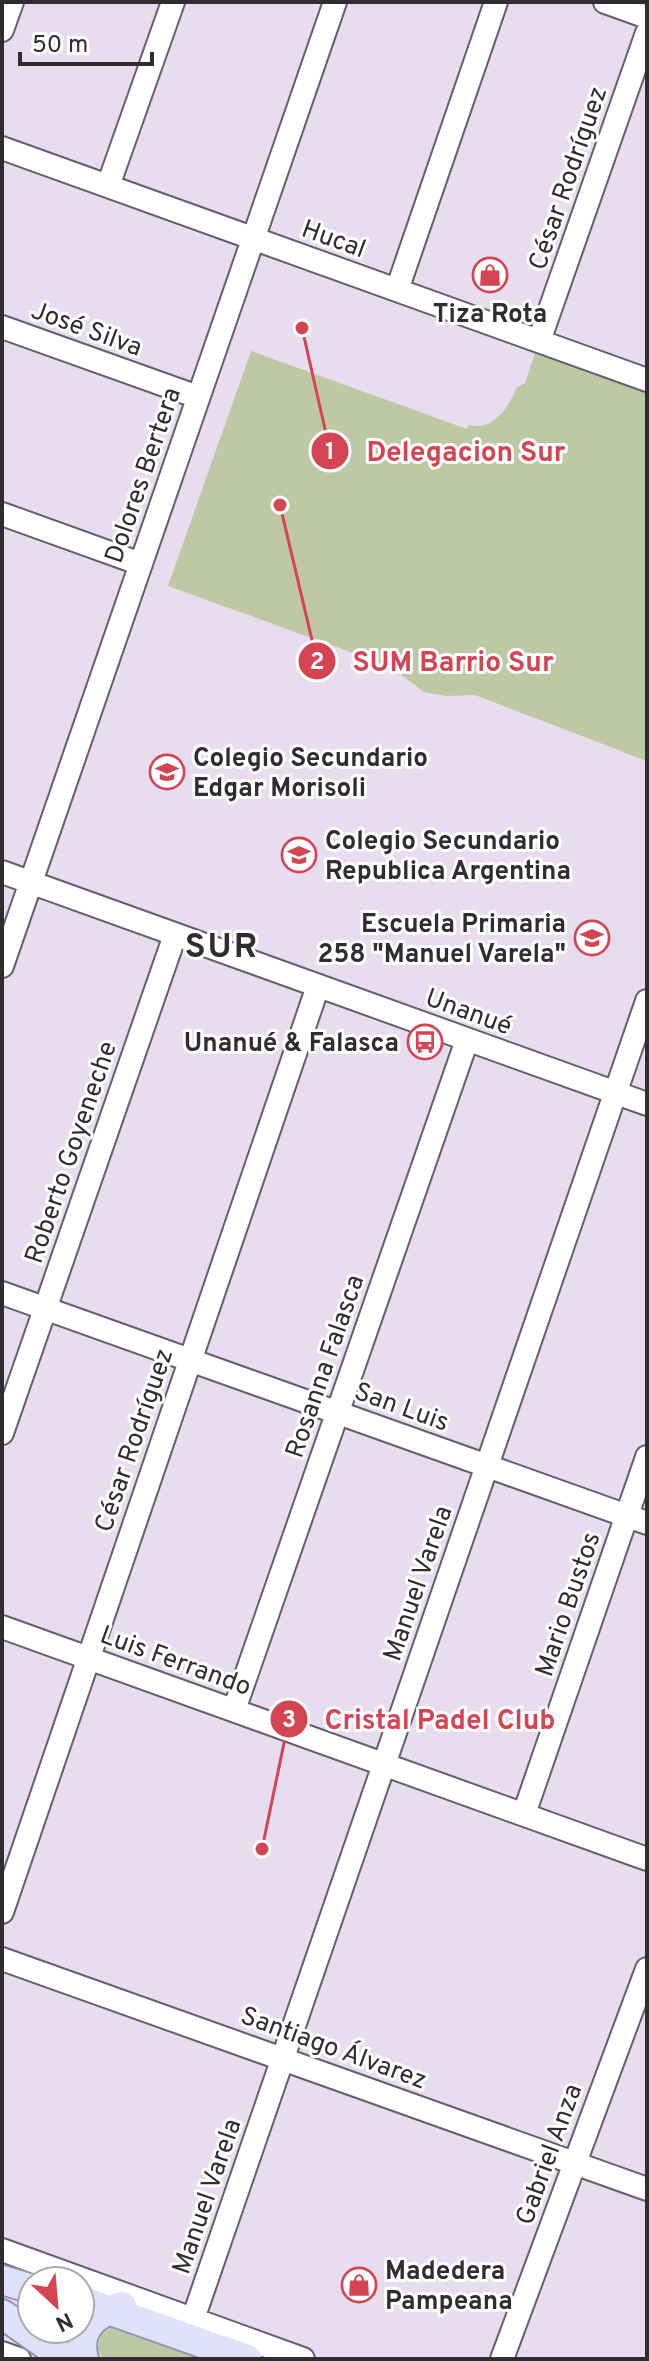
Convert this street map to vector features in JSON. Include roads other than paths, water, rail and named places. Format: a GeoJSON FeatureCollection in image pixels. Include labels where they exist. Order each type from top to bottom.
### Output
{"type":"FeatureCollection","features":[{"type":"Feature","properties":{"kind":"main road"},"geometry":{"type":"LineString","coordinates":[[84,2359],[82,2346],[85,2330],[95,2317],[110,2309],[142,2301]]}},
{"type":"Feature","properties":{"kind":"main road"},"geometry":{"type":"LineString","coordinates":[[96,2305],[249,2359]]}},
{"type":"Feature","properties":{"kind":"main road"},"geometry":{"type":"LineString","coordinates":[[2,2314],[66,2359]]}},
{"type":"Feature","properties":{"kind":"main road"},"geometry":{"type":"LineString","coordinates":[[234,2334],[249,2359]]}},
{"type":"Feature","properties":{"kind":"street"},"geometry":{"type":"LineString","coordinates":[[2,30],[12,2]]}},
{"type":"Feature","properties":{"kind":"street"},"geometry":{"type":"LineString","coordinates":[[108,186],[173,2]]}},
{"type":"Feature","properties":{"kind":"street","name":"Dolores Bertera"},"geometry":{"type":"LineString","coordinates":[[2,966],[335,2]]}},
{"type":"Feature","properties":{"kind":"street"},"geometry":{"type":"LineString","coordinates":[[397,290],[496,2]]}},
{"type":"Feature","properties":{"kind":"street"},"geometry":{"type":"LineString","coordinates":[[605,2],[647,17]]}},
{"type":"Feature","properties":{"kind":"street","name":"César Rodríguez"},"geometry":{"type":"LineString","coordinates":[[539,341],[647,33]]}},
{"type":"Feature","properties":{"kind":"street","name":"Hucal"},"geometry":{"type":"LineString","coordinates":[[2,148],[647,380]]}},
{"type":"Feature","properties":{"kind":"street","name":"José Silva"},"geometry":{"type":"LineString","coordinates":[[2,327],[198,397]]}},
{"type":"Feature","properties":{"kind":"street"},"geometry":{"type":"LineString","coordinates":[[2,514],[141,564]]}},
{"type":"Feature","properties":{"kind":"street","name":"Unanué"},"geometry":{"type":"LineString","coordinates":[[2,872],[647,1104]]}},
{"type":"Feature","properties":{"kind":"street","name":"Roberto Goyeneche"},"geometry":{"type":"LineString","coordinates":[[2,1433],[175,935]]}},
{"type":"Feature","properties":{"kind":"street","name":"César Rodríguez"},"geometry":{"type":"LineString","coordinates":[[2,1912],[318,986]]}},
{"type":"Feature","properties":{"kind":"street","name":"Manuel Varela"},"geometry":{"type":"LineString","coordinates":[[193,2319],[647,1001]]}},
{"type":"Feature","properties":{"kind":"street","name":"Rosanna Falasca"},"geometry":{"type":"LineString","coordinates":[[234,1710],[467,1040]]}},
{"type":"Feature","properties":{"kind":"street","name":"San Luis"},"geometry":{"type":"LineString","coordinates":[[2,1293],[637,1519]]}},
{"type":"Feature","properties":{"kind":"street","name":"Mario Bustos"},"geometry":{"type":"LineString","coordinates":[[524,1814],[637,1519],[647,1457]]}},
{"type":"Feature","properties":{"kind":"street","name":"Luis Ferrando"},"geometry":{"type":"LineString","coordinates":[[2,1627],[647,1859]]}},
{"type":"Feature","properties":{"kind":"street","name":"Santiago Álvarez"},"geometry":{"type":"LineString","coordinates":[[2,1959],[647,2189]]}},
{"type":"Feature","properties":{"kind":"street","name":"Gabriel Anza"},"geometry":{"type":"LineString","coordinates":[[502,2359],[647,1969]]}},
{"type":"Feature","properties":{"kind":"street"},"geometry":{"type":"LineString","coordinates":[[2,2250],[303,2359]]}},
{"type":"Feature","properties":{"kind":"street"},"geometry":{"type":"LineString","coordinates":[[2,2353],[19,2359]]}},
{"type":"Feature","properties":{"kind":"place","name":"Tiza Rota"},"geometry":{"type":"Point","coordinates":[490,275]}},
{"type":"Feature","properties":{"kind":"place","name":"Delegacion Sur"},"geometry":{"type":"Point","coordinates":[302,328]}},
{"type":"Feature","properties":{"kind":"place","name":"SUM Barrio Sur"},"geometry":{"type":"Point","coordinates":[280,505]}},
{"type":"Feature","properties":{"kind":"place","name":"Colegio Secundario Edgar Morisoli"},"geometry":{"type":"Point","coordinates":[167,772]}},
{"type":"Feature","properties":{"kind":"place","name":"Colegio Secundario Republica Argentina"},"geometry":{"type":"Point","coordinates":[299,855]}},
{"type":"Feature","properties":{"kind":"place","name":"Escuela Primaria 258 \"Manuel Varela\""},"geometry":{"type":"Point","coordinates":[592,938]}},
{"type":"Feature","properties":{"kind":"place","name":"Unanué & Falasca"},"geometry":{"type":"Point","coordinates":[425,1042]}},
{"type":"Feature","properties":{"kind":"place","name":"Cristal Padel Club"},"geometry":{"type":"Point","coordinates":[262,1849]}},
{"type":"Feature","properties":{"kind":"place","name":"Madedera Pampeana"},"geometry":{"type":"Point","coordinates":[359,2285]}},
{"type":"Feature","properties":{"kind":"district","name":"SUR"},"geometry":{"type":"Point","coordinates":[222,945]}}]}
